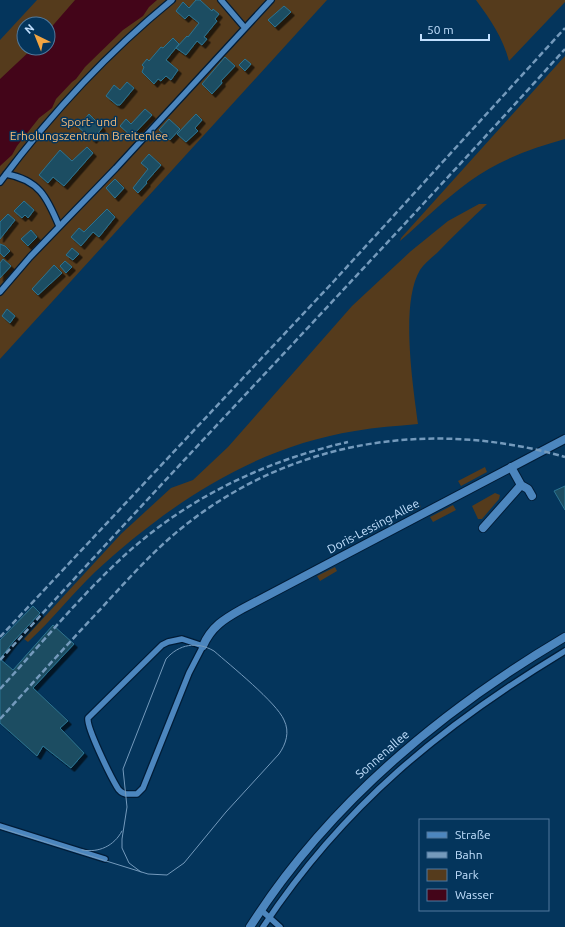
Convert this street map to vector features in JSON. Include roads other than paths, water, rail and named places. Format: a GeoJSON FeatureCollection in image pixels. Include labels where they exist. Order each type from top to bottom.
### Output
{"type":"FeatureCollection","features":[{"type":"Feature","properties":{"kind":"street","name":"Doris-Lessing-Allee"},"geometry":{"type":"LineString","coordinates":[[203,646],[207,637],[219,622],[565,439]]}},
{"type":"Feature","properties":{"kind":"street"},"geometry":{"type":"LineString","coordinates":[[511,467],[522,486],[528,489],[532,496]]}},
{"type":"Feature","properties":{"kind":"street"},"geometry":{"type":"LineString","coordinates":[[483,528],[522,486]]}},
{"type":"Feature","properties":{"kind":"street","name":"Sonnenallee"},"geometry":{"type":"LineString","coordinates":[[250,927],[309,845],[358,792],[387,765],[430,729],[484,688],[565,637]]}},
{"type":"Feature","properties":{"kind":"lane"},"geometry":{"type":"LineString","coordinates":[[0,182],[51,119],[98,68],[135,32],[172,0]]}},
{"type":"Feature","properties":{"kind":"lane"},"geometry":{"type":"LineString","coordinates":[[221,0],[245,28]]}},
{"type":"Feature","properties":{"kind":"lane"},"geometry":{"type":"LineString","coordinates":[[0,292],[26,261],[116,168],[271,0]]}},
{"type":"Feature","properties":{"kind":"lane"},"geometry":{"type":"LineString","coordinates":[[6,174],[24,179],[37,186],[48,201],[59,226]]}},
{"type":"Feature","properties":{"kind":"lane"},"geometry":{"type":"LineString","coordinates":[[182,639],[203,646],[189,673],[143,788],[137,794],[129,795],[124,793],[117,786],[94,739],[87,721],[88,718],[162,645],[182,639]]}},
{"type":"Feature","properties":{"kind":"lane"},"geometry":{"type":"LineString","coordinates":[[263,927],[324,845],[364,801],[436,738],[490,699],[565,652]]}},
{"type":"Feature","properties":{"kind":"lane"},"geometry":{"type":"LineString","coordinates":[[0,826],[105,859]]}},
{"type":"Feature","properties":{"kind":"lane"},"geometry":{"type":"LineString","coordinates":[[261,910],[280,927]]}},
{"type":"Feature","properties":{"kind":"water"},"geometry":{"type":"Polygon","coordinates":[[[75,0],[157,0],[149,7],[143,16],[123,30],[85,67],[76,79],[56,99],[52,108],[39,118],[17,146],[12,155],[0,166],[0,79],[24,56],[56,56],[56,22],[75,0]]]}},
{"type":"Feature","properties":{"kind":"tram line"},"geometry":{"type":"LineString","coordinates":[[0,828],[148,874],[167,875],[184,863],[226,812],[279,754],[284,746],[287,733],[286,724],[280,713],[263,694],[214,651],[208,648],[195,645],[182,647],[166,659],[123,769],[127,807],[122,848],[129,863],[141,872]]}},
{"type":"Feature","properties":{"kind":"tram line"},"geometry":{"type":"LineString","coordinates":[[82,850],[88,851],[105,847],[115,841],[122,831]]}},
{"type":"Feature","properties":{"kind":"railway"},"geometry":{"type":"LineString","coordinates":[[0,637],[334,281],[565,28]]}},
{"type":"Feature","properties":{"kind":"railway"},"geometry":{"type":"LineString","coordinates":[[0,660],[565,49]]}},
{"type":"Feature","properties":{"kind":"railway"},"geometry":{"type":"LineString","coordinates":[[0,719],[125,582],[167,541],[178,531],[221,500],[266,476],[313,457],[362,445],[412,439],[463,439],[514,445],[565,457]]}},
{"type":"Feature","properties":{"kind":"railway"},"geometry":{"type":"LineString","coordinates":[[0,689],[77,603],[109,570],[150,534],[176,515],[202,499],[258,471],[317,450],[348,442]]}},
{"type":"Feature","properties":{"kind":"park label","name":"Sport- und Erholungszentrum Breitenlee"},"geometry":{"type":"Point","coordinates":[89,128]}}]}
